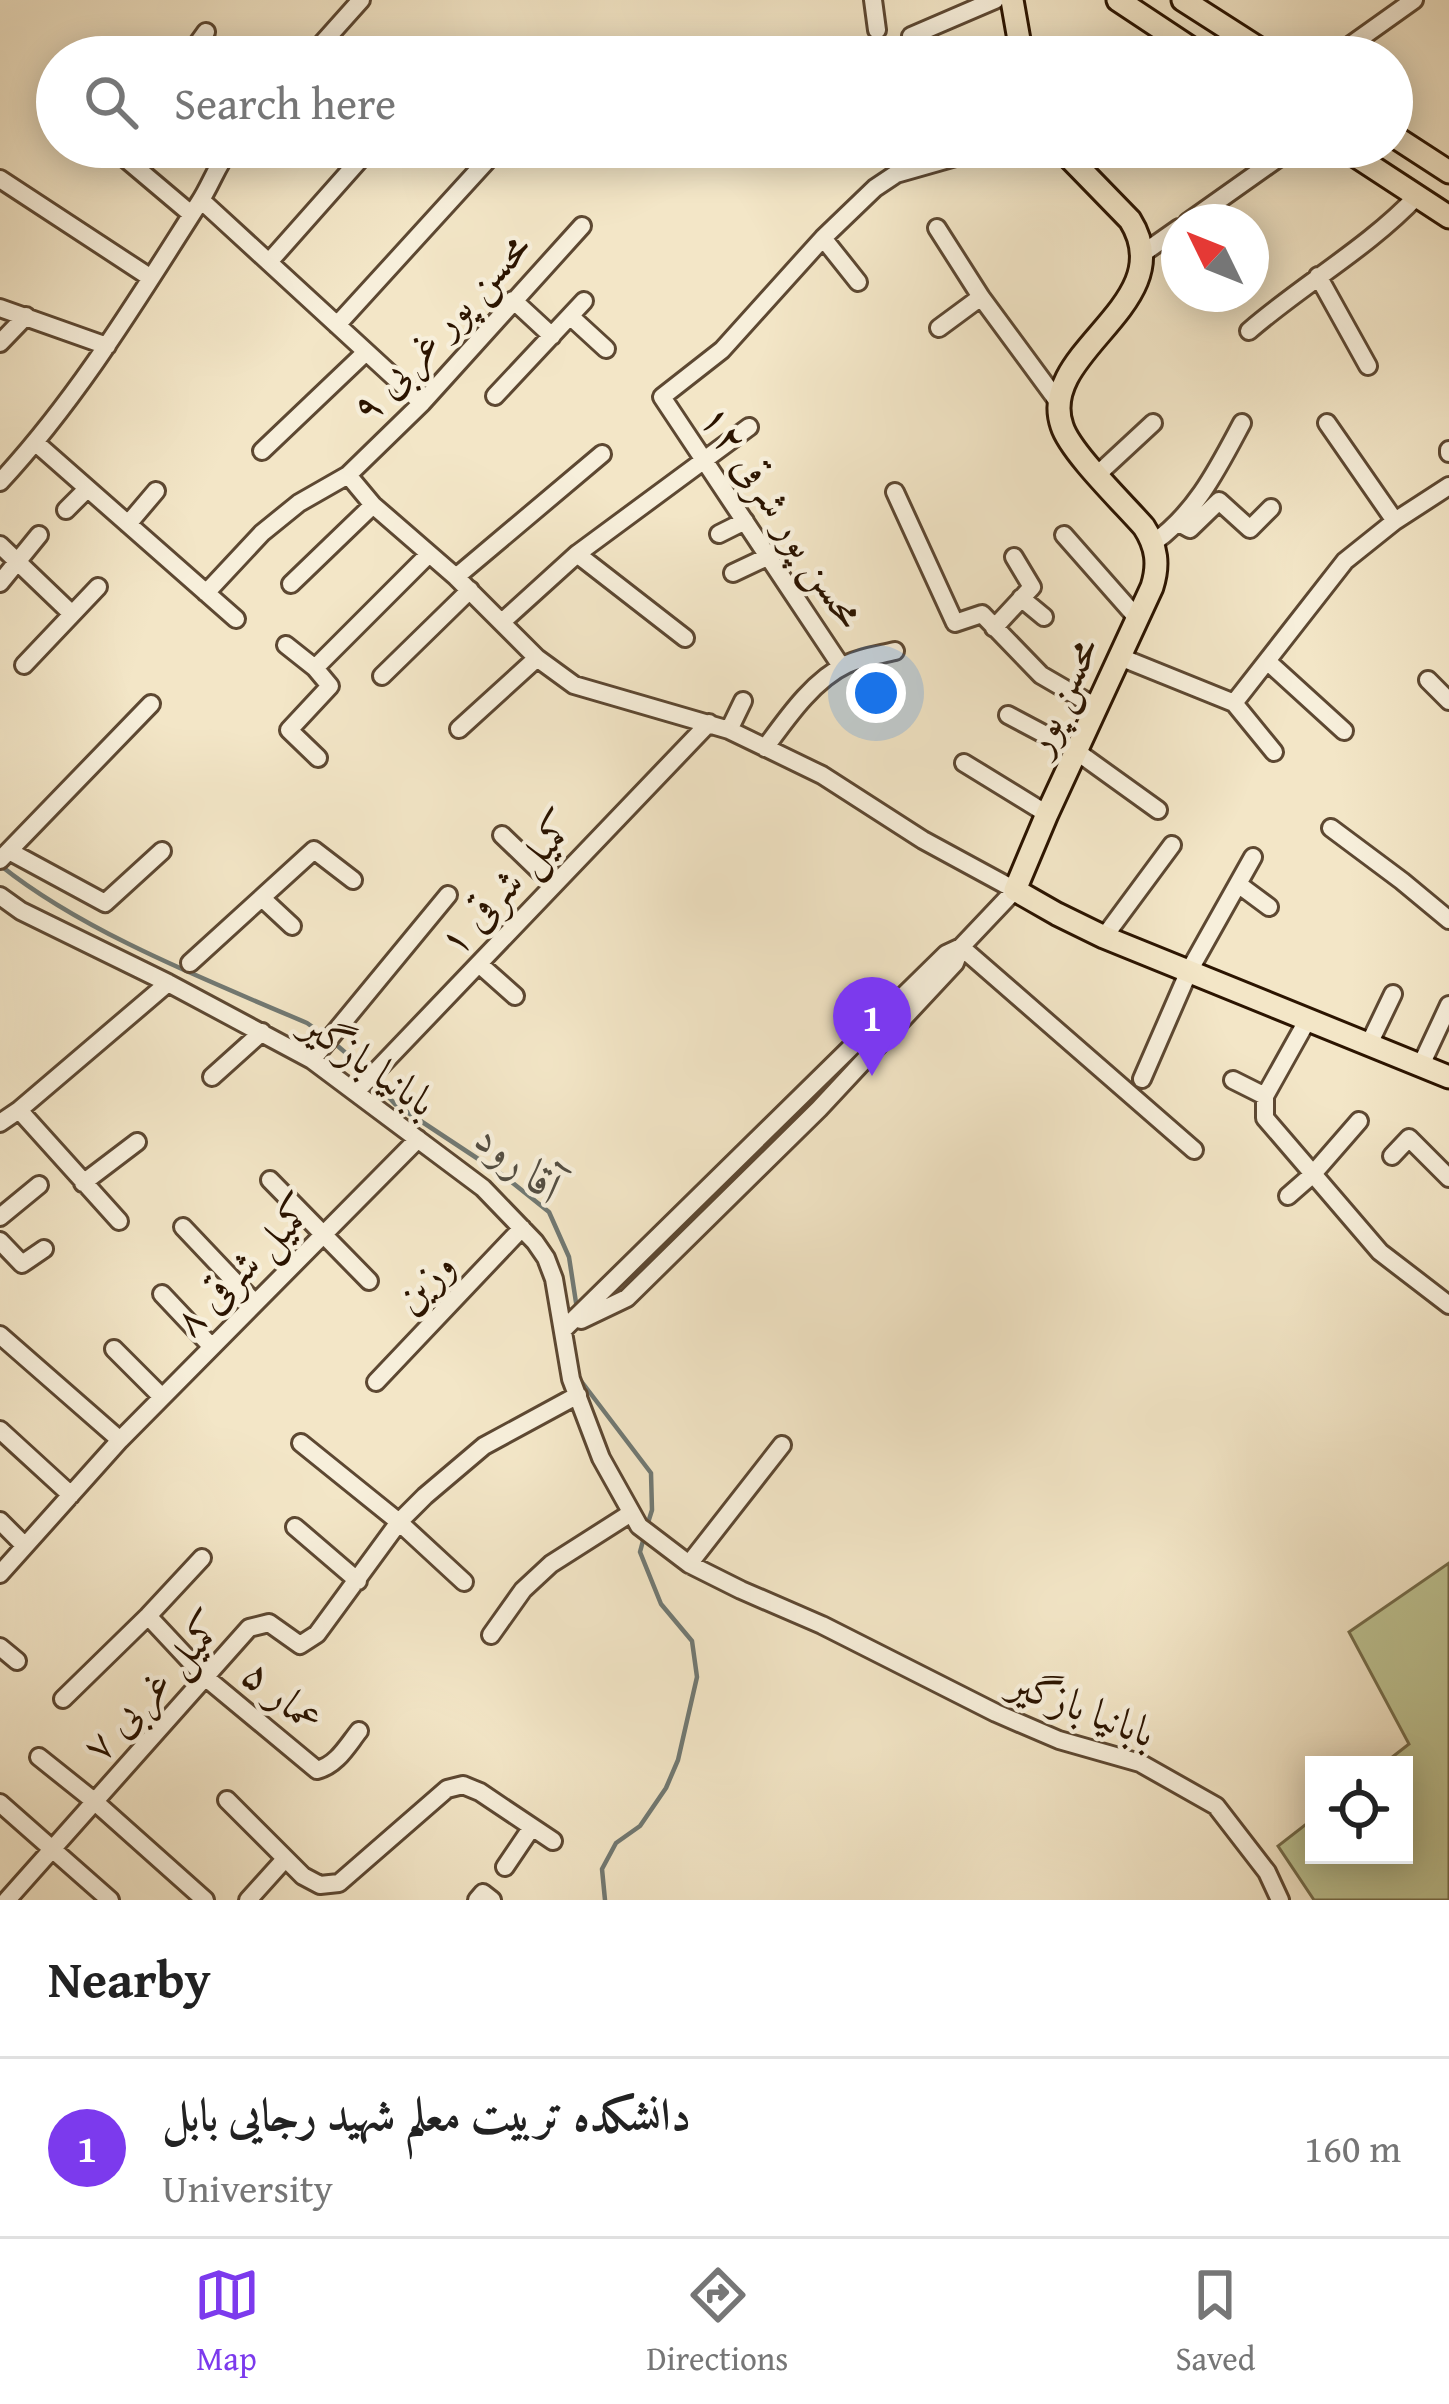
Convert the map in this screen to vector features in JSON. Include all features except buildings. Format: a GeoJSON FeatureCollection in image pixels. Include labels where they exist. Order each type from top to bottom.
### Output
{"type":"FeatureCollection","features":[{"type":"Feature","properties":{"kind":"main road"},"geometry":{"type":"LineString","coordinates":[[1012,0],[1018,36]]}},
{"type":"Feature","properties":{"kind":"main road"},"geometry":{"type":"LineString","coordinates":[[1118,0],[1172,36]]}},
{"type":"Feature","properties":{"kind":"main road"},"geometry":{"type":"LineString","coordinates":[[1197,2],[1243,36]]}},
{"type":"Feature","properties":{"kind":"main road"},"geometry":{"type":"LineString","coordinates":[[1413,146],[1445,163]]}},
{"type":"Feature","properties":{"kind":"main road"},"geometry":{"type":"LineString","coordinates":[[1079,168],[1130,220],[1142,254],[1138,280],[1066,378],[1059,416],[1068,439],[1153,542]]}},
{"type":"Feature","properties":{"kind":"main road"},"geometry":{"type":"LineString","coordinates":[[1374,168],[1449,217]]}},
{"type":"Feature","properties":{"kind":"main road","name":"محسن پور"},"geometry":{"type":"LineString","coordinates":[[1016,890],[1156,575],[1153,542]]}},
{"type":"Feature","properties":{"kind":"main road"},"geometry":{"type":"LineString","coordinates":[[1016,890],[1104,937],[1449,1077]]}},
{"type":"Feature","properties":{"kind":"street"},"geometry":{"type":"LineString","coordinates":[[329,36],[362,0]]}},
{"type":"Feature","properties":{"kind":"street"},"geometry":{"type":"LineString","coordinates":[[873,0],[877,30]]}},
{"type":"Feature","properties":{"kind":"street"},"geometry":{"type":"LineString","coordinates":[[911,36],[995,0]]}},
{"type":"Feature","properties":{"kind":"street"},"geometry":{"type":"LineString","coordinates":[[1363,36],[1414,0]]}},
{"type":"Feature","properties":{"kind":"street"},"geometry":{"type":"LineString","coordinates":[[203,36],[206,32]]}},
{"type":"Feature","properties":{"kind":"street"},"geometry":{"type":"LineString","coordinates":[[139,168],[269,262],[422,403]]}},
{"type":"Feature","properties":{"kind":"street"},"geometry":{"type":"LineString","coordinates":[[0,482],[85,380],[196,207],[215,168]]}},
{"type":"Feature","properties":{"kind":"street"},"geometry":{"type":"LineString","coordinates":[[269,262],[352,168]]}},
{"type":"Feature","properties":{"kind":"street"},"geometry":{"type":"LineString","coordinates":[[337,325],[480,168]]}},
{"type":"Feature","properties":{"kind":"street","name":"محسن پور شرقی ۱۲"},"geometry":{"type":"LineString","coordinates":[[842,667],[662,397],[722,350],[875,188],[896,174],[917,168]]}},
{"type":"Feature","properties":{"kind":"street"},"geometry":{"type":"LineString","coordinates":[[1213,204],[1264,168]]}},
{"type":"Feature","properties":{"kind":"street"},"geometry":{"type":"LineString","coordinates":[[0,179],[151,278]]}},
{"type":"Feature","properties":{"kind":"street"},"geometry":{"type":"LineString","coordinates":[[1249,331],[1394,220],[1417,196]]}},
{"type":"Feature","properties":{"kind":"street","name":"محسن پور غربی ۹"},"geometry":{"type":"LineString","coordinates":[[206,593],[262,532],[299,503],[348,476],[422,403],[582,226]]}},
{"type":"Feature","properties":{"kind":"street"},"geometry":{"type":"LineString","coordinates":[[938,228],[981,297],[1059,403]]}},
{"type":"Feature","properties":{"kind":"street"},"geometry":{"type":"LineString","coordinates":[[823,238],[859,282]]}},
{"type":"Feature","properties":{"kind":"street"},"geometry":{"type":"LineString","coordinates":[[1142,254],[1161,241]]}},
{"type":"Feature","properties":{"kind":"street"},"geometry":{"type":"LineString","coordinates":[[1318,276],[1368,366]]}},
{"type":"Feature","properties":{"kind":"street"},"geometry":{"type":"LineString","coordinates":[[939,328],[981,297]]}},
{"type":"Feature","properties":{"kind":"street"},"geometry":{"type":"LineString","coordinates":[[513,300],[552,335]]}},
{"type":"Feature","properties":{"kind":"street"},"geometry":{"type":"LineString","coordinates":[[495,396],[584,301]]}},
{"type":"Feature","properties":{"kind":"street"},"geometry":{"type":"LineString","coordinates":[[0,308],[107,346]]}},
{"type":"Feature","properties":{"kind":"street"},"geometry":{"type":"LineString","coordinates":[[0,343],[26,316]]}},
{"type":"Feature","properties":{"kind":"street"},"geometry":{"type":"LineString","coordinates":[[570,316],[606,349]]}},
{"type":"Feature","properties":{"kind":"street"},"geometry":{"type":"LineString","coordinates":[[262,451],[366,352]]}},
{"type":"Feature","properties":{"kind":"street"},"geometry":{"type":"LineString","coordinates":[[1098,474],[1153,423]]}},
{"type":"Feature","properties":{"kind":"street"},"geometry":{"type":"LineString","coordinates":[[1153,542],[1179,523],[1210,483],[1242,423]]}},
{"type":"Feature","properties":{"kind":"street"},"geometry":{"type":"LineString","coordinates":[[1327,423],[1395,521]]}},
{"type":"Feature","properties":{"kind":"street"},"geometry":{"type":"LineString","coordinates":[[502,622],[578,554],[749,427]]}},
{"type":"Feature","properties":{"kind":"street"},"geometry":{"type":"LineString","coordinates":[[36,443],[236,619]]}},
{"type":"Feature","properties":{"kind":"street"},"geometry":{"type":"LineString","coordinates":[[382,676],[463,584],[602,454]]}},
{"type":"Feature","properties":{"kind":"street"},"geometry":{"type":"LineString","coordinates":[[348,476],[537,658],[574,685],[729,730],[822,775],[923,840],[1016,890],[564,1329]]}},
{"type":"Feature","properties":{"kind":"street"},"geometry":{"type":"LineString","coordinates":[[1234,703],[1345,561],[1449,486]]}},
{"type":"Feature","properties":{"kind":"street"},"geometry":{"type":"LineString","coordinates":[[67,510],[87,488]]}},
{"type":"Feature","properties":{"kind":"street"},"geometry":{"type":"LineString","coordinates":[[128,524],[156,491]]}},
{"type":"Feature","properties":{"kind":"street"},"geometry":{"type":"LineString","coordinates":[[895,492],[955,623],[982,614],[1041,675],[1096,707]]}},
{"type":"Feature","properties":{"kind":"street"},"geometry":{"type":"LineString","coordinates":[[1179,523],[1190,530],[1219,501],[1250,529],[1271,508]]}},
{"type":"Feature","properties":{"kind":"street"},"geometry":{"type":"LineString","coordinates":[[291,584],[374,505]]}},
{"type":"Feature","properties":{"kind":"street"},"geometry":{"type":"LineString","coordinates":[[719,534],[745,521]]}},
{"type":"Feature","properties":{"kind":"street"},"geometry":{"type":"LineString","coordinates":[[1064,535],[1138,619]]}},
{"type":"Feature","properties":{"kind":"street"},"geometry":{"type":"LineString","coordinates":[[0,583],[39,536]]}},
{"type":"Feature","properties":{"kind":"street"},"geometry":{"type":"LineString","coordinates":[[0,545],[72,614]]}},
{"type":"Feature","properties":{"kind":"street"},"geometry":{"type":"LineString","coordinates":[[578,554],[686,638]]}},
{"type":"Feature","properties":{"kind":"street"},"geometry":{"type":"LineString","coordinates":[[315,668],[428,555]]}},
{"type":"Feature","properties":{"kind":"street"},"geometry":{"type":"LineString","coordinates":[[733,573],[769,556]]}},
{"type":"Feature","properties":{"kind":"street"},"geometry":{"type":"LineString","coordinates":[[994,628],[1032,586],[1014,556]]}},
{"type":"Feature","properties":{"kind":"street"},"geometry":{"type":"LineString","coordinates":[[24,665],[98,587]]}},
{"type":"Feature","properties":{"kind":"street"},"geometry":{"type":"LineString","coordinates":[[1022,598],[1044,616]]}},
{"type":"Feature","properties":{"kind":"street"},"geometry":{"type":"LineString","coordinates":[[286,644],[330,686],[289,730],[318,758]]}},
{"type":"Feature","properties":{"kind":"street"},"geometry":{"type":"LineString","coordinates":[[766,748],[793,710],[842,667],[895,651]]}},
{"type":"Feature","properties":{"kind":"street"},"geometry":{"type":"LineString","coordinates":[[1120,657],[1234,703],[1274,752]]}},
{"type":"Feature","properties":{"kind":"street"},"geometry":{"type":"LineString","coordinates":[[459,729],[537,658]]}},
{"type":"Feature","properties":{"kind":"street"},"geometry":{"type":"LineString","coordinates":[[1267,662],[1344,731]]}},
{"type":"Feature","properties":{"kind":"street"},"geometry":{"type":"LineString","coordinates":[[1429,680],[1449,701]]}},
{"type":"Feature","properties":{"kind":"street"},"geometry":{"type":"LineString","coordinates":[[729,730],[742,701]]}},
{"type":"Feature","properties":{"kind":"street"},"geometry":{"type":"LineString","coordinates":[[151,704],[3,857],[105,903],[162,851]]}},
{"type":"Feature","properties":{"kind":"street"},"geometry":{"type":"LineString","coordinates":[[1008,715],[1076,751],[1158,810]]}},
{"type":"Feature","properties":{"kind":"street","name":"کمیل شرقی ۱"},"geometry":{"type":"LineString","coordinates":[[356,1092],[709,723]]}},
{"type":"Feature","properties":{"kind":"street"},"geometry":{"type":"LineString","coordinates":[[964,763],[1047,814]]}},
{"type":"Feature","properties":{"kind":"street"},"geometry":{"type":"LineString","coordinates":[[1330,828],[1449,920]]}},
{"type":"Feature","properties":{"kind":"street"},"geometry":{"type":"LineString","coordinates":[[502,835],[554,885]]}},
{"type":"Feature","properties":{"kind":"street"},"geometry":{"type":"LineString","coordinates":[[1104,937],[1172,845]]}},
{"type":"Feature","properties":{"kind":"street"},"geometry":{"type":"LineString","coordinates":[[190,963],[314,850],[353,880]]}},
{"type":"Feature","properties":{"kind":"street"},"geometry":{"type":"LineString","coordinates":[[1142,1079],[1189,971],[1253,857]]}},
{"type":"Feature","properties":{"kind":"street"},"geometry":{"type":"LineString","coordinates":[[1238,884],[1269,907]]}},
{"type":"Feature","properties":{"kind":"street"},"geometry":{"type":"LineString","coordinates":[[312,1060],[448,895]]}},
{"type":"Feature","properties":{"kind":"street","name":"بابانیا بازگیر"},"geometry":{"type":"LineString","coordinates":[[0,896],[312,1060],[483,1188],[546,1258],[572,1379],[601,1458],[635,1520],[681,1558],[996,1713],[1059,1740],[1140,1763],[1216,1806],[1267,1872],[1280,1900]]}},
{"type":"Feature","properties":{"kind":"street"},"geometry":{"type":"LineString","coordinates":[[263,899],[292,926]]}},
{"type":"Feature","properties":{"kind":"street"},"geometry":{"type":"LineString","coordinates":[[564,1329],[627,1298],[819,1108],[955,963],[961,947]]}},
{"type":"Feature","properties":{"kind":"street"},"geometry":{"type":"LineString","coordinates":[[961,947],[1194,1150]]}},
{"type":"Feature","properties":{"kind":"street"},"geometry":{"type":"LineString","coordinates":[[479,964],[515,996]]}},
{"type":"Feature","properties":{"kind":"street"},"geometry":{"type":"LineString","coordinates":[[0,1123],[168,983]]}},
{"type":"Feature","properties":{"kind":"street"},"geometry":{"type":"LineString","coordinates":[[1369,1044],[1393,994]]}},
{"type":"Feature","properties":{"kind":"street"},"geometry":{"type":"LineString","coordinates":[[1421,1065],[1449,1005]]}},
{"type":"Feature","properties":{"kind":"street"},"geometry":{"type":"LineString","coordinates":[[1308,1019],[1264,1096],[1264,1118],[1380,1252],[1449,1305]]}},
{"type":"Feature","properties":{"kind":"street"},"geometry":{"type":"LineString","coordinates":[[212,1077],[262,1032]]}},
{"type":"Feature","properties":{"kind":"street"},"geometry":{"type":"LineString","coordinates":[[1233,1080],[1264,1096]]}},
{"type":"Feature","properties":{"kind":"street"},"geometry":{"type":"LineString","coordinates":[[803,1094],[819,1108]]}},
{"type":"Feature","properties":{"kind":"street"},"geometry":{"type":"LineString","coordinates":[[19,1110],[119,1221]]}},
{"type":"Feature","properties":{"kind":"street"},"geometry":{"type":"LineString","coordinates":[[1288,1196],[1359,1121]]}},
{"type":"Feature","properties":{"kind":"street","name":"کمیل شرقی ۸"},"geometry":{"type":"LineString","coordinates":[[0,1574],[120,1440],[418,1138]]}},
{"type":"Feature","properties":{"kind":"street"},"geometry":{"type":"LineString","coordinates":[[1393,1156],[1409,1138],[1449,1178]]}},
{"type":"Feature","properties":{"kind":"street"},"geometry":{"type":"LineString","coordinates":[[83,1184],[137,1142]]}},
{"type":"Feature","properties":{"kind":"street"},"geometry":{"type":"LineString","coordinates":[[270,1180],[369,1281]]}},
{"type":"Feature","properties":{"kind":"street"},"geometry":{"type":"LineString","coordinates":[[0,1217],[39,1185]]}},
{"type":"Feature","properties":{"kind":"street"},"geometry":{"type":"LineString","coordinates":[[183,1227],[255,1303]]}},
{"type":"Feature","properties":{"kind":"street","name":"وزین"},"geometry":{"type":"LineString","coordinates":[[376,1382],[522,1228]]}},
{"type":"Feature","properties":{"kind":"street"},"geometry":{"type":"LineString","coordinates":[[0,1241],[22,1264],[44,1249]]}},
{"type":"Feature","properties":{"kind":"street"},"geometry":{"type":"LineString","coordinates":[[162,1294],[212,1347]]}},
{"type":"Feature","properties":{"kind":"street"},"geometry":{"type":"LineString","coordinates":[[0,1335],[120,1440]]}},
{"type":"Feature","properties":{"kind":"street"},"geometry":{"type":"LineString","coordinates":[[114,1348],[162,1397]]}},
{"type":"Feature","properties":{"kind":"street","name":"کمیل غربی ۷"},"geometry":{"type":"LineString","coordinates":[[7,1900],[249,1628],[269,1623],[300,1645],[317,1634],[399,1522],[425,1496],[484,1446],[578,1395]]}},
{"type":"Feature","properties":{"kind":"street"},"geometry":{"type":"LineString","coordinates":[[0,1430],[71,1495]]}},
{"type":"Feature","properties":{"kind":"street"},"geometry":{"type":"LineString","coordinates":[[301,1443],[464,1582]]}},
{"type":"Feature","properties":{"kind":"street"},"geometry":{"type":"LineString","coordinates":[[681,1558],[782,1445]]}},
{"type":"Feature","properties":{"kind":"street"},"geometry":{"type":"LineString","coordinates":[[491,1635],[523,1590],[550,1564],[635,1520]]}},
{"type":"Feature","properties":{"kind":"street"},"geometry":{"type":"LineString","coordinates":[[0,1522],[25,1546]]}},
{"type":"Feature","properties":{"kind":"street"},"geometry":{"type":"LineString","coordinates":[[295,1527],[358,1581]]}},
{"type":"Feature","properties":{"kind":"street"},"geometry":{"type":"LineString","coordinates":[[63,1699],[202,1558]]}},
{"type":"Feature","properties":{"kind":"street","name":"عمار ۵"},"geometry":{"type":"LineString","coordinates":[[148,1616],[205,1677],[317,1770],[337,1760],[359,1731]]}},
{"type":"Feature","properties":{"kind":"street"},"geometry":{"type":"LineString","coordinates":[[0,1647],[17,1661]]}},
{"type":"Feature","properties":{"kind":"street"},"geometry":{"type":"LineString","coordinates":[[39,1757],[205,1900]]}},
{"type":"Feature","properties":{"kind":"street"},"geometry":{"type":"LineString","coordinates":[[227,1800],[303,1876],[320,1885],[339,1883],[447,1789],[463,1785],[553,1841]]}},
{"type":"Feature","properties":{"kind":"street"},"geometry":{"type":"LineString","coordinates":[[0,1803],[110,1900]]}},
{"type":"Feature","properties":{"kind":"street"},"geometry":{"type":"LineString","coordinates":[[506,1867],[532,1828]]}},
{"type":"Feature","properties":{"kind":"street"},"geometry":{"type":"LineString","coordinates":[[248,1900],[285,1859]]}},
{"type":"Feature","properties":{"kind":"street"},"geometry":{"type":"LineString","coordinates":[[477,1900],[484,1893],[492,1900]]}},
{"type":"Feature","properties":{"kind":"green space"},"geometry":{"type":"Polygon","coordinates":[[[1449,1563],[1449,1900],[1314,1900],[1278,1846],[1305,1825],[1305,1864],[1413,1864],[1413,1756],[1394,1756],[1409,1744],[1349,1632],[1449,1563]]]}},
{"type":"Feature","properties":{"kind":"waterway","name":"آقا رود"},"geometry":{"type":"LineString","coordinates":[[0,865],[108,933],[324,1035]]}},
{"type":"Feature","properties":{"kind":"waterway","name":"آقا رود"},"geometry":{"type":"LineString","coordinates":[[333,1042],[395,1104],[504,1176],[549,1212],[569,1257],[577,1309]]}},
{"type":"Feature","properties":{"kind":"waterway","name":"آقا رود"},"geometry":{"type":"LineString","coordinates":[[578,1377],[651,1473],[652,1510],[647,1526]]}},
{"type":"Feature","properties":{"kind":"waterway","name":"آقا رود"},"geometry":{"type":"LineString","coordinates":[[605,1900],[602,1869],[616,1843],[640,1826],[666,1788],[678,1760],[697,1677],[692,1641],[661,1604],[640,1552],[644,1537]]}},
{"type":"Feature","properties":{"kind":"place","name":"دانشکده تربیت معلم شهید رجایی بابل"},"geometry":{"type":"Point","coordinates":[872,1076]}}]}
